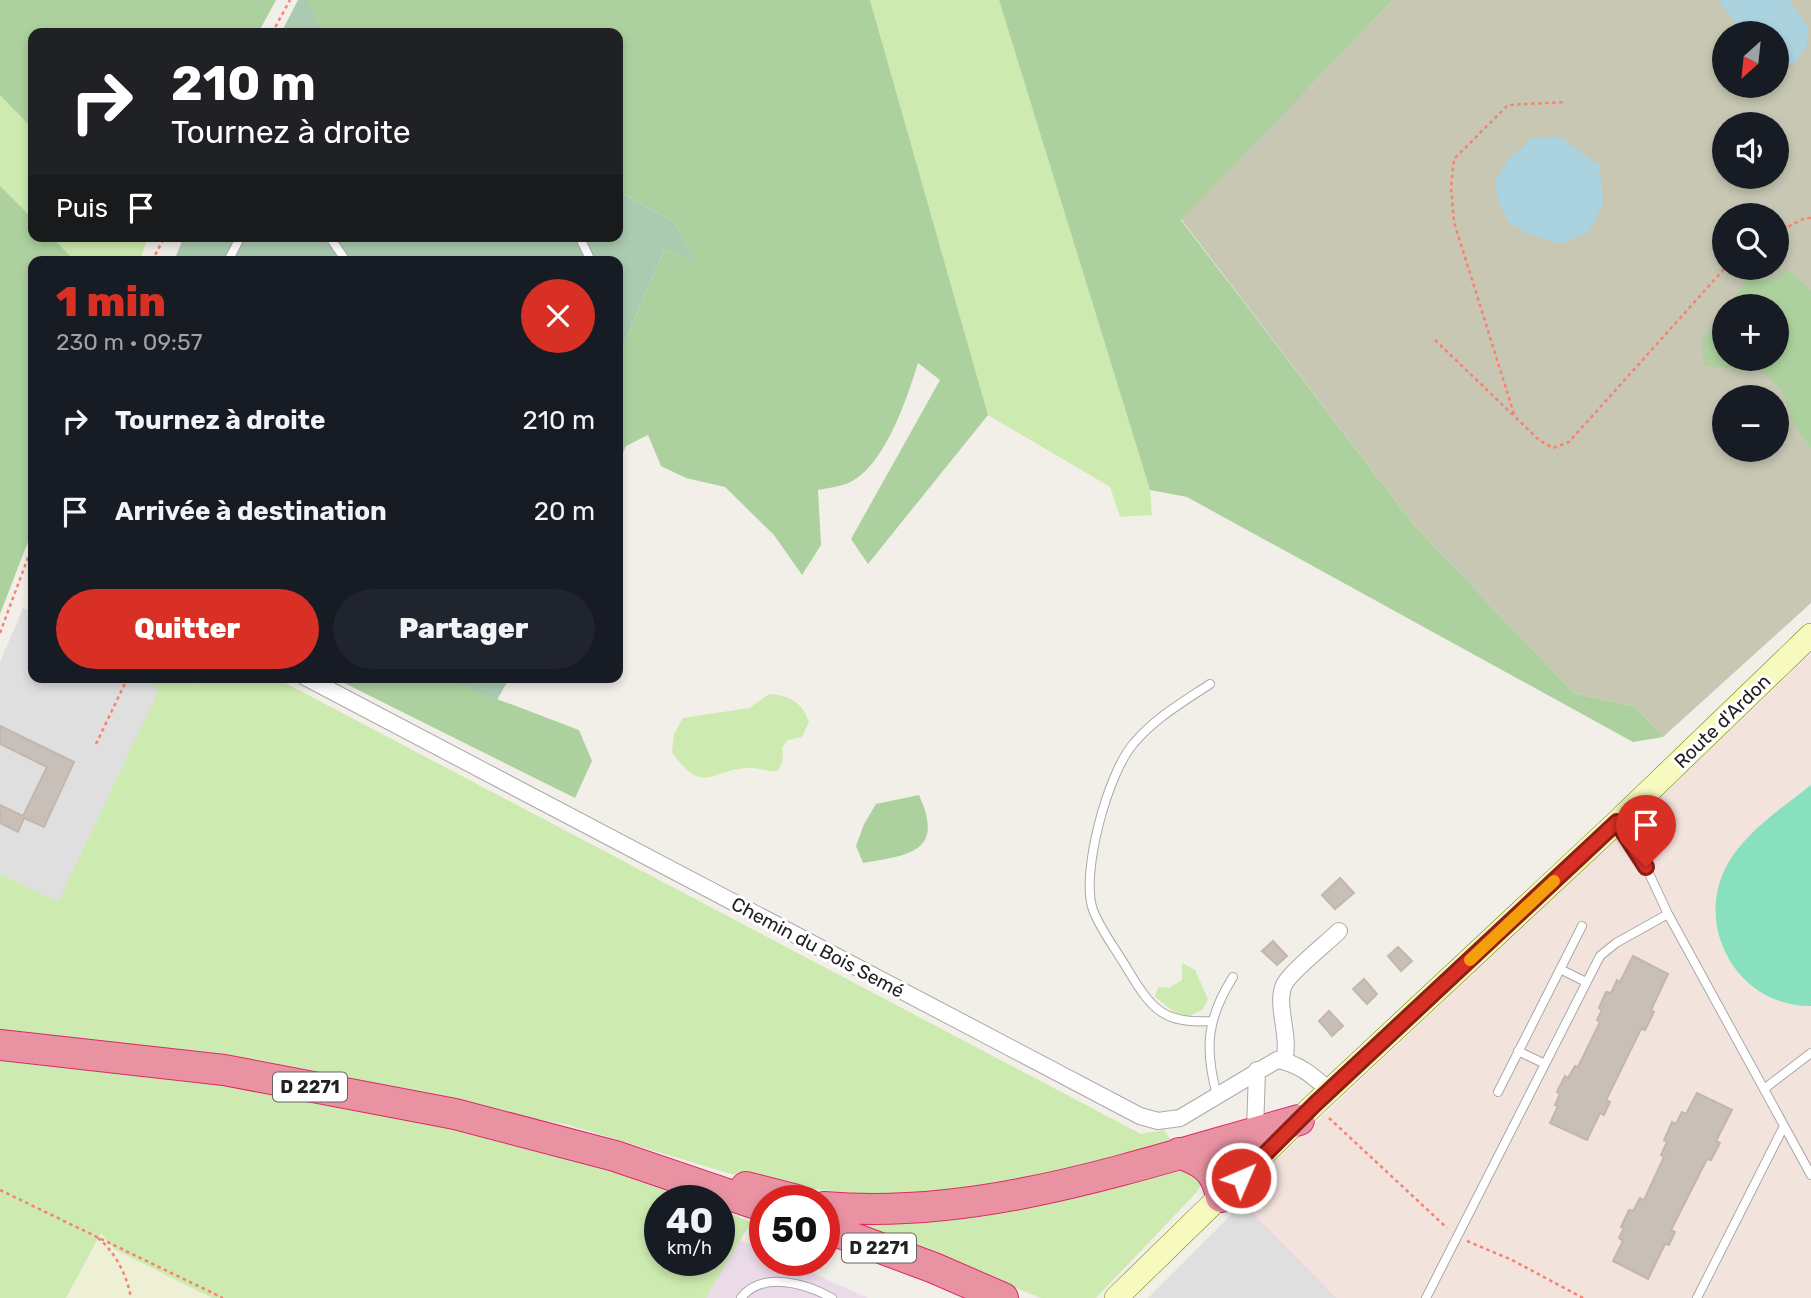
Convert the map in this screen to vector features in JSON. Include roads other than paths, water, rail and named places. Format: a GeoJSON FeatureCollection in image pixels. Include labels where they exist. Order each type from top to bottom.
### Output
{"type":"FeatureCollection","features":[{"type":"Feature","properties":{"kind":"highway","name":"D 2271"},"geometry":{"type":"LineString","coordinates":[[0,1045],[224,1070],[455,1114],[615,1156],[749,1202]]}},
{"type":"Feature","properties":{"kind":"highway"},"geometry":{"type":"LineString","coordinates":[[840,1207],[898,1209],[953,1206],[1027,1193],[1312,1117]]}},
{"type":"Feature","properties":{"kind":"highway"},"geometry":{"type":"LineString","coordinates":[[1179,1153],[1200,1161],[1218,1180],[1221,1197]]}},
{"type":"Feature","properties":{"kind":"highway"},"geometry":{"type":"LineString","coordinates":[[615,1156],[677,1167],[749,1187]]}},
{"type":"Feature","properties":{"kind":"highway","name":"D 2271"},"geometry":{"type":"LineString","coordinates":[[840,1233],[934,1268],[1003,1298]]}},
{"type":"Feature","properties":{"kind":"highway"},"geometry":{"type":"LineString","coordinates":[[934,1268],[973,1291]]}},
{"type":"Feature","properties":{"kind":"main road","name":"Route d'Ardon"},"geometry":{"type":"LineString","coordinates":[[1119,1294],[1221,1197],[1312,1117],[1330,1091],[1617,822],[1811,635]]}},
{"type":"Feature","properties":{"kind":"street","name":"Chemin du Bois Semé"},"geometry":{"type":"LineString","coordinates":[[316,683],[1140,1116],[1157,1121],[1180,1118],[1257,1070],[1277,1060],[1284,1061]]}},
{"type":"Feature","properties":{"kind":"street"},"geometry":{"type":"LineString","coordinates":[[1330,1091],[1304,1070],[1284,1061],[1287,1050],[1282,998],[1284,984],[1339,931]]}},
{"type":"Feature","properties":{"kind":"street"},"geometry":{"type":"LineString","coordinates":[[1255,1132],[1257,1070]]}},
{"type":"Feature","properties":{"kind":"lane"},"geometry":{"type":"LineString","coordinates":[[1210,684],[1155,720],[1131,745],[1114,779],[1094,840],[1088,885],[1093,911],[1140,991],[1161,1015],[1186,1023],[1212,1021]]}},
{"type":"Feature","properties":{"kind":"lane"},"geometry":{"type":"LineString","coordinates":[[1617,822],[1646,867],[1668,914],[1811,1175]]}},
{"type":"Feature","properties":{"kind":"lane"},"geometry":{"type":"LineString","coordinates":[[1426,1298],[1600,956],[1616,943],[1668,914]]}},
{"type":"Feature","properties":{"kind":"lane"},"geometry":{"type":"LineString","coordinates":[[1498,1091],[1582,926]]}},
{"type":"Feature","properties":{"kind":"lane"},"geometry":{"type":"LineString","coordinates":[[1560,969],[1586,982]]}},
{"type":"Feature","properties":{"kind":"lane"},"geometry":{"type":"LineString","coordinates":[[1217,1095],[1212,1077],[1209,1029],[1217,1001],[1233,976]]}},
{"type":"Feature","properties":{"kind":"lane"},"geometry":{"type":"LineString","coordinates":[[1518,1051],[1545,1065]]}},
{"type":"Feature","properties":{"kind":"lane"},"geometry":{"type":"LineString","coordinates":[[1764,1089],[1811,1053]]}},
{"type":"Feature","properties":{"kind":"lane"},"geometry":{"type":"LineString","coordinates":[[1697,1298],[1784,1126]]}},
{"type":"Feature","properties":{"kind":"lane"},"geometry":{"type":"LineString","coordinates":[[741,1298],[746,1291],[766,1281],[797,1284],[832,1298]]}},
{"type":"Feature","properties":{"kind":"water"},"geometry":{"type":"Polygon","coordinates":[[[1718,0],[1789,0],[1809,28],[1806,48],[1795,63],[1789,64],[1789,21],[1735,21],[1718,0]]]}},
{"type":"Feature","properties":{"kind":"water"},"geometry":{"type":"Polygon","coordinates":[[[1533,138],[1561,138],[1600,166],[1603,204],[1589,231],[1561,244],[1534,236],[1514,226],[1507,219],[1498,197],[1495,180],[1510,158],[1533,138]]]}}]}
